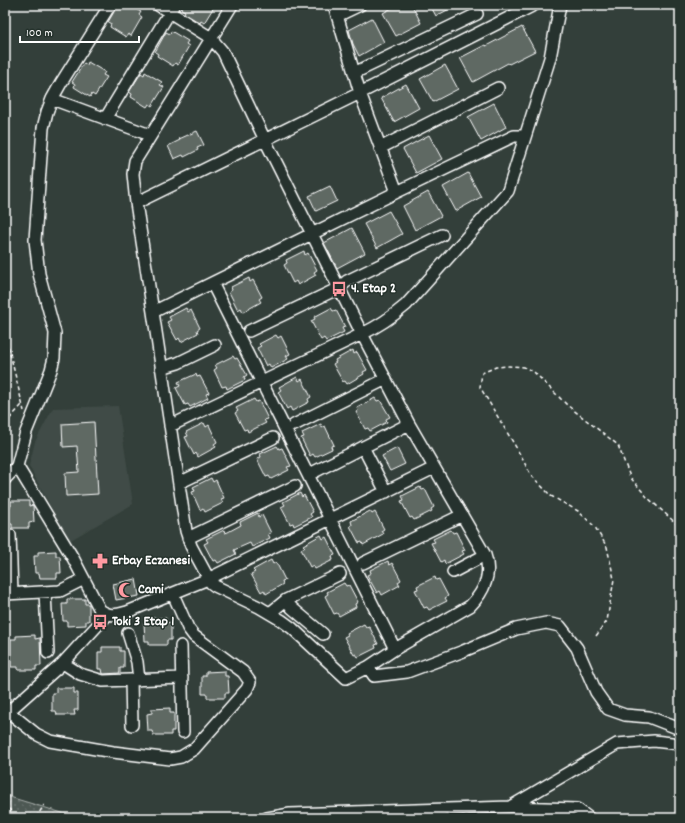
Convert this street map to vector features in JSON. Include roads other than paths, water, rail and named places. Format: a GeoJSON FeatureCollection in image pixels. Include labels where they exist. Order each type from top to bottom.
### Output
{"type":"FeatureCollection","features":[{"type":"Feature","properties":{"kind":"street"},"geometry":{"type":"LineString","coordinates":[[5,479],[17,466],[30,420],[50,370],[55,345],[53,322],[40,274],[35,240],[43,128],[52,99],[110,5]]}},
{"type":"Feature","properties":{"kind":"street"},"geometry":{"type":"LineString","coordinates":[[158,5],[172,9],[211,38],[223,52],[265,140],[362,334],[409,424],[488,561],[486,582],[477,599],[470,606],[346,678],[292,628],[270,613],[215,586],[208,579],[188,538],[136,203],[133,167],[138,155],[150,135],[211,38],[232,5]]}},
{"type":"Feature","properties":{"kind":"street"},"geometry":{"type":"LineString","coordinates":[[360,5],[336,10],[360,94],[397,192]]}},
{"type":"Feature","properties":{"kind":"street"},"geometry":{"type":"LineString","coordinates":[[136,203],[360,94],[534,5]]}},
{"type":"Feature","properties":{"kind":"street"},"geometry":{"type":"LineString","coordinates":[[170,426],[374,328],[393,316],[406,305],[508,191],[550,58],[560,5]]}},
{"type":"Feature","properties":{"kind":"street"},"geometry":{"type":"LineString","coordinates":[[105,119],[172,9]]}},
{"type":"Feature","properties":{"kind":"street"},"geometry":{"type":"LineString","coordinates":[[354,73],[477,14]]}},
{"type":"Feature","properties":{"kind":"street"},"geometry":{"type":"LineString","coordinates":[[380,148],[498,88]]}},
{"type":"Feature","properties":{"kind":"street"},"geometry":{"type":"LineString","coordinates":[[52,99],[150,135]]}},
{"type":"Feature","properties":{"kind":"street"},"geometry":{"type":"LineString","coordinates":[[153,312],[514,136],[525,136]]}},
{"type":"Feature","properties":{"kind":"street"},"geometry":{"type":"LineString","coordinates":[[249,331],[339,288],[347,281],[442,235]]}},
{"type":"Feature","properties":{"kind":"street"},"geometry":{"type":"LineString","coordinates":[[212,283],[395,649]]}},
{"type":"Feature","properties":{"kind":"street"},"geometry":{"type":"LineString","coordinates":[[162,368],[178,363],[215,345]]}},
{"type":"Feature","properties":{"kind":"street"},"geometry":{"type":"LineString","coordinates":[[294,425],[386,379]]}},
{"type":"Feature","properties":{"kind":"street"},"geometry":{"type":"LineString","coordinates":[[308,475],[409,424]]}},
{"type":"Feature","properties":{"kind":"street"},"geometry":{"type":"LineString","coordinates":[[179,483],[273,438]]}},
{"type":"Feature","properties":{"kind":"street"},"geometry":{"type":"LineString","coordinates":[[363,447],[386,492]]}},
{"type":"Feature","properties":{"kind":"street"},"geometry":{"type":"LineString","coordinates":[[17,466],[73,558],[100,610],[107,615],[127,612],[208,579],[434,468]]}},
{"type":"Feature","properties":{"kind":"street"},"geometry":{"type":"LineString","coordinates":[[188,538],[295,486]]}},
{"type":"Feature","properties":{"kind":"street"},"geometry":{"type":"LineString","coordinates":[[363,563],[462,515]]}},
{"type":"Feature","properties":{"kind":"street"},"geometry":{"type":"LineString","coordinates":[[10,535],[9,593],[63,590],[84,579]]}},
{"type":"Feature","properties":{"kind":"street"},"geometry":{"type":"LineString","coordinates":[[453,572],[485,555]]}},
{"type":"Feature","properties":{"kind":"street"},"geometry":{"type":"LineString","coordinates":[[270,613],[286,600],[340,574]]}},
{"type":"Feature","properties":{"kind":"street"},"geometry":{"type":"LineString","coordinates":[[45,592],[48,653]]}},
{"type":"Feature","properties":{"kind":"street"},"geometry":{"type":"LineString","coordinates":[[107,615],[63,663],[7,710],[36,734],[50,742],[170,759],[181,756],[194,748],[247,689],[250,682],[243,672],[194,636],[188,628],[172,594]]}},
{"type":"Feature","properties":{"kind":"street"},"geometry":{"type":"LineString","coordinates":[[286,600],[292,608],[323,634]]}},
{"type":"Feature","properties":{"kind":"street"},"geometry":{"type":"LineString","coordinates":[[368,666],[374,676],[407,672],[461,652],[516,629],[546,623],[560,626],[578,648],[596,692],[608,708],[625,715],[649,717],[680,729]]}},
{"type":"Feature","properties":{"kind":"street"},"geometry":{"type":"LineString","coordinates":[[128,632],[137,662],[132,724]]}},
{"type":"Feature","properties":{"kind":"street"},"geometry":{"type":"LineString","coordinates":[[181,646],[183,732]]}},
{"type":"Feature","properties":{"kind":"street"},"geometry":{"type":"LineString","coordinates":[[63,663],[80,674],[95,679],[135,680],[182,678]]}},
{"type":"Feature","properties":{"kind":"street"},"geometry":{"type":"LineString","coordinates":[[510,807],[617,744],[654,741],[680,744]]}},
{"type":"Feature","properties":{"kind":"street"},"geometry":{"type":"LineString","coordinates":[[267,818],[290,814],[510,807],[577,809],[589,818]]}},
{"type":"Feature","properties":{"kind":"place","name":"4. Etap 2"},"geometry":{"type":"Point","coordinates":[339,289]}},
{"type":"Feature","properties":{"kind":"place","name":"Erbay Eczanesi"},"geometry":{"type":"Point","coordinates":[100,561]}},
{"type":"Feature","properties":{"kind":"place","name":"Cami"},"geometry":{"type":"Point","coordinates":[126,590]}},
{"type":"Feature","properties":{"kind":"place","name":"Toki 3 Etap 1"},"geometry":{"type":"Point","coordinates":[100,622]}}]}
